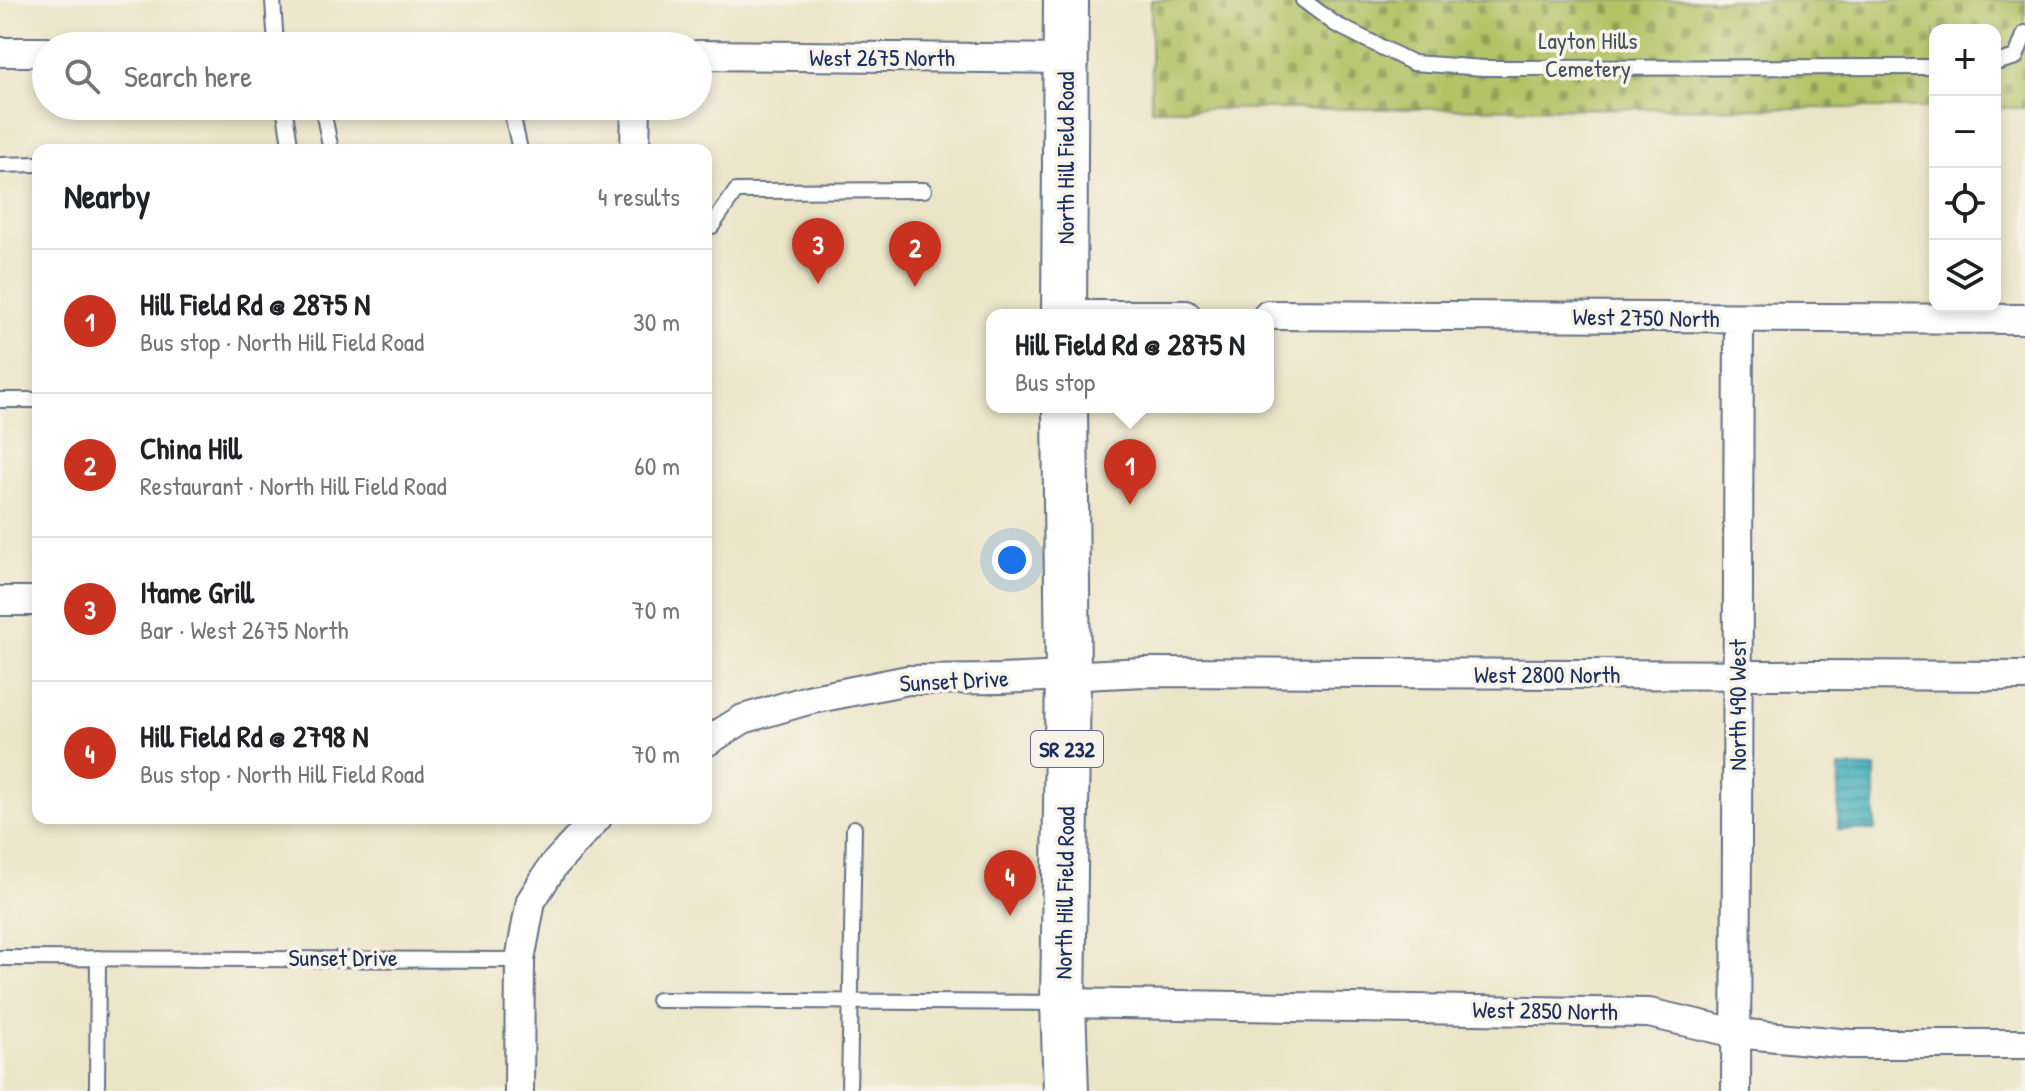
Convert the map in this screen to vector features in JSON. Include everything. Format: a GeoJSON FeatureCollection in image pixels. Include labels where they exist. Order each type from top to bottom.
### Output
{"type":"FeatureCollection","features":[{"type":"Feature","properties":{"kind":"main road","name":"North Hill Field Road"},"geometry":{"type":"LineString","coordinates":[[1064,309],[1066,0]]}},
{"type":"Feature","properties":{"kind":"main road","name":"North Hill Field Road"},"geometry":{"type":"LineString","coordinates":[[1065,413],[1068,676],[1063,1003],[1066,1091]]}},
{"type":"Feature","properties":{"kind":"street"},"geometry":{"type":"LineString","coordinates":[[0,52],[32,52]]}},
{"type":"Feature","properties":{"kind":"street","name":"West 2675 North"},"geometry":{"type":"LineString","coordinates":[[712,55],[1066,59]]}},
{"type":"Feature","properties":{"kind":"street"},"geometry":{"type":"LineString","coordinates":[[635,144],[636,120]]}},
{"type":"Feature","properties":{"kind":"street","name":"West 2750 North"},"geometry":{"type":"LineString","coordinates":[[1274,315],[2025,319]]}},
{"type":"Feature","properties":{"kind":"street","name":"North 490 West"},"geometry":{"type":"LineString","coordinates":[[1736,1091],[1739,319]]}},
{"type":"Feature","properties":{"kind":"street"},"geometry":{"type":"LineString","coordinates":[[0,601],[32,601]]}},
{"type":"Feature","properties":{"kind":"street","name":"West 2800 North"},"geometry":{"type":"LineString","coordinates":[[1068,676],[1145,672],[2025,676]]}},
{"type":"Feature","properties":{"kind":"street","name":"Sunset Drive"},"geometry":{"type":"LineString","coordinates":[[712,738],[743,719],[808,700],[908,680],[1068,676]]}},
{"type":"Feature","properties":{"kind":"street"},"geometry":{"type":"LineString","coordinates":[[519,1091],[520,960],[531,901],[553,866],[592,824]]}},
{"type":"Feature","properties":{"kind":"street","name":"West 2850 North"},"geometry":{"type":"LineString","coordinates":[[1063,1003],[1649,1013],[1736,1033],[1850,1044],[2025,1044]]}},
{"type":"Feature","properties":{"kind":"lane"},"geometry":{"type":"LineString","coordinates":[[273,0],[275,32]]}},
{"type":"Feature","properties":{"kind":"lane"},"geometry":{"type":"LineString","coordinates":[[1303,0],[1335,24],[1413,63],[1484,68],[1929,67]]}},
{"type":"Feature","properties":{"kind":"lane"},"geometry":{"type":"LineString","coordinates":[[2001,61],[2016,57],[2025,33]]}},
{"type":"Feature","properties":{"kind":"lane"},"geometry":{"type":"LineString","coordinates":[[286,120],[289,144]]}},
{"type":"Feature","properties":{"kind":"lane"},"geometry":{"type":"LineString","coordinates":[[325,120],[330,144]]}},
{"type":"Feature","properties":{"kind":"lane"},"geometry":{"type":"LineString","coordinates":[[513,120],[519,144]]}},
{"type":"Feature","properties":{"kind":"lane"},"geometry":{"type":"LineString","coordinates":[[0,165],[32,164]]}},
{"type":"Feature","properties":{"kind":"lane"},"geometry":{"type":"LineString","coordinates":[[712,226],[736,191],[924,190]]}},
{"type":"Feature","properties":{"kind":"lane"},"geometry":{"type":"LineString","coordinates":[[0,400],[32,400]]}},
{"type":"Feature","properties":{"kind":"lane"},"geometry":{"type":"LineString","coordinates":[[849,1091],[854,828]]}},
{"type":"Feature","properties":{"kind":"lane","name":"Sunset Drive"},"geometry":{"type":"LineString","coordinates":[[0,958],[520,960]]}},
{"type":"Feature","properties":{"kind":"lane"},"geometry":{"type":"LineString","coordinates":[[97,1091],[98,958]]}},
{"type":"Feature","properties":{"kind":"lane"},"geometry":{"type":"LineString","coordinates":[[658,1000],[1063,1003]]}},
{"type":"Feature","properties":{"kind":"green space","name":"Layton Hills Cemetery"},"geometry":{"type":"Polygon","coordinates":[[[1151,0],[2025,0],[2025,108],[2001,108],[2001,24],[1929,24],[1929,108],[1151,109],[1151,0]]]}},
{"type":"Feature","properties":{"kind":"water"},"geometry":{"type":"Polygon","coordinates":[[[1839,767],[1875,768],[1875,830],[1838,830],[1839,767]]]}},
{"type":"Feature","properties":{"kind":"place","name":"Itame Grill"},"geometry":{"type":"Point","coordinates":[818,284]}},
{"type":"Feature","properties":{"kind":"place","name":"China Hill"},"geometry":{"type":"Point","coordinates":[915,287]}},
{"type":"Feature","properties":{"kind":"place","name":"Hill Field Rd @ 2875 N"},"geometry":{"type":"Point","coordinates":[1130,505]}},
{"type":"Feature","properties":{"kind":"place","name":"Hill Field Rd @ 2798 N"},"geometry":{"type":"Point","coordinates":[1010,916]}}]}
